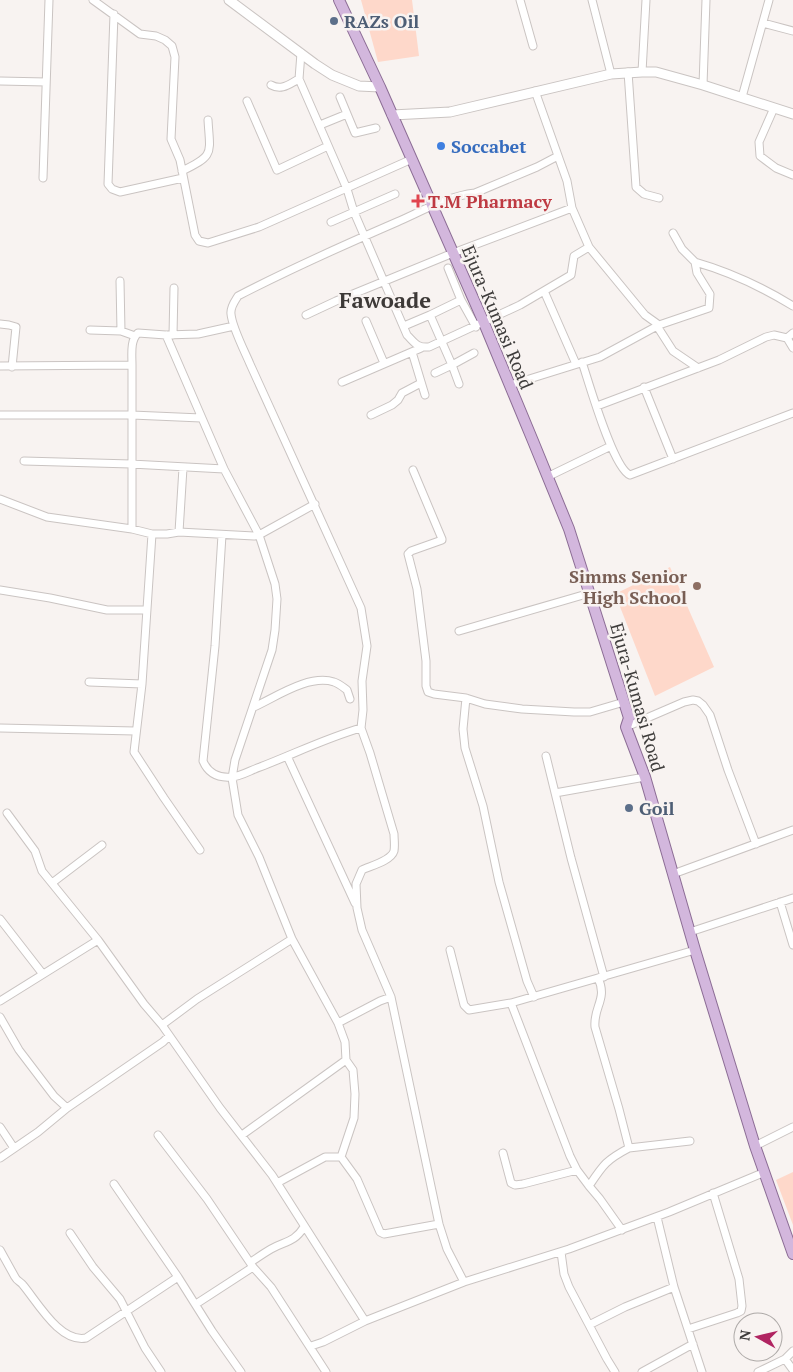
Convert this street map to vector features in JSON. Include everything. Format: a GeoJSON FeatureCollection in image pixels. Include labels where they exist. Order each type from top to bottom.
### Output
{"type":"FeatureCollection","features":[{"type":"Feature","properties":{"kind":"main road","name":"Ejura-Kumasi Road"},"geometry":{"type":"LineString","coordinates":[[339,0],[380,87],[453,253],[480,325],[510,385],[569,528],[624,702],[628,718],[626,727],[645,777],[695,950],[755,1146],[793,1254]]}},
{"type":"Feature","properties":{"kind":"street"},"geometry":{"type":"LineString","coordinates":[[43,178],[49,0]]}},
{"type":"Feature","properties":{"kind":"street"},"geometry":{"type":"LineString","coordinates":[[93,0],[140,34],[156,36],[172,46],[175,57],[171,140],[180,160],[195,235],[199,241],[208,243],[259,227],[412,160]]}},
{"type":"Feature","properties":{"kind":"street"},"geometry":{"type":"LineString","coordinates":[[229,0],[315,64],[344,81],[359,86],[380,87]]}},
{"type":"Feature","properties":{"kind":"street"},"geometry":{"type":"LineString","coordinates":[[520,0],[533,46]]}},
{"type":"Feature","properties":{"kind":"street"},"geometry":{"type":"LineString","coordinates":[[592,0],[611,74]]}},
{"type":"Feature","properties":{"kind":"street"},"geometry":{"type":"LineString","coordinates":[[642,72],[646,0]]}},
{"type":"Feature","properties":{"kind":"street"},"geometry":{"type":"LineString","coordinates":[[703,85],[706,0]]}},
{"type":"Feature","properties":{"kind":"street"},"geometry":{"type":"LineString","coordinates":[[742,97],[769,0]]}},
{"type":"Feature","properties":{"kind":"street"},"geometry":{"type":"LineString","coordinates":[[114,14],[108,184],[112,189],[120,192],[182,174],[203,161],[209,152],[208,120]]}},
{"type":"Feature","properties":{"kind":"street"},"geometry":{"type":"LineString","coordinates":[[763,23],[793,31]]}},
{"type":"Feature","properties":{"kind":"street"},"geometry":{"type":"LineString","coordinates":[[301,53],[299,79],[348,189],[354,212],[408,335],[421,348]]}},
{"type":"Feature","properties":{"kind":"street"},"geometry":{"type":"LineString","coordinates":[[628,72],[636,187],[644,194],[658,198]]}},
{"type":"Feature","properties":{"kind":"street"},"geometry":{"type":"LineString","coordinates":[[392,115],[450,112],[535,91],[628,72],[656,72],[793,114]]}},
{"type":"Feature","properties":{"kind":"street"},"geometry":{"type":"LineString","coordinates":[[271,85],[282,88],[299,79]]}},
{"type":"Feature","properties":{"kind":"street"},"geometry":{"type":"LineString","coordinates":[[0,80],[46,82]]}},
{"type":"Feature","properties":{"kind":"street"},"geometry":{"type":"LineString","coordinates":[[535,91],[567,181],[572,208],[589,247],[645,315],[658,326],[673,351],[698,368]]}},
{"type":"Feature","properties":{"kind":"street"},"geometry":{"type":"LineString","coordinates":[[340,96],[356,134],[376,128]]}},
{"type":"Feature","properties":{"kind":"street"},"geometry":{"type":"LineString","coordinates":[[247,101],[277,170],[328,146]]}},
{"type":"Feature","properties":{"kind":"street"},"geometry":{"type":"LineString","coordinates":[[774,108],[758,150],[760,156],[776,168],[793,175]]}},
{"type":"Feature","properties":{"kind":"street"},"geometry":{"type":"LineString","coordinates":[[320,125],[347,114]]}},
{"type":"Feature","properties":{"kind":"street"},"geometry":{"type":"LineString","coordinates":[[464,1282],[447,1249],[440,1224],[391,997],[362,930],[357,908],[356,884],[362,870],[391,856],[394,851],[394,834],[361,728],[362,681],[367,646],[361,608],[234,326],[231,314],[232,307],[238,296],[432,206],[475,193],[558,156]]}},
{"type":"Feature","properties":{"kind":"street"},"geometry":{"type":"LineString","coordinates":[[331,222],[395,194]]}},
{"type":"Feature","properties":{"kind":"street"},"geometry":{"type":"LineString","coordinates":[[306,315],[453,253],[572,208]]}},
{"type":"Feature","properties":{"kind":"street"},"geometry":{"type":"LineString","coordinates":[[510,385],[600,357],[658,326],[709,308],[710,294],[698,273],[695,262],[682,248],[673,233]]}},
{"type":"Feature","properties":{"kind":"street"},"geometry":{"type":"LineString","coordinates":[[342,382],[480,325],[544,291],[571,275],[574,256],[589,247]]}},
{"type":"Feature","properties":{"kind":"street"},"geometry":{"type":"LineString","coordinates":[[695,262],[722,270],[740,278],[793,306]]}},
{"type":"Feature","properties":{"kind":"street"},"geometry":{"type":"LineString","coordinates":[[448,268],[461,300],[480,325]]}},
{"type":"Feature","properties":{"kind":"street"},"geometry":{"type":"LineString","coordinates":[[120,281],[121,331]]}},
{"type":"Feature","properties":{"kind":"street"},"geometry":{"type":"LineString","coordinates":[[174,288],[170,335],[201,418],[224,469],[259,535],[275,584],[277,599],[272,650],[235,760],[232,778],[238,815],[259,856],[292,939],[338,1023],[345,1042],[346,1060],[353,1070],[355,1094],[354,1118],[341,1157]]}},
{"type":"Feature","properties":{"kind":"street"},"geometry":{"type":"LineString","coordinates":[[544,291],[580,363],[611,446],[624,470],[630,475],[793,414]]}},
{"type":"Feature","properties":{"kind":"street"},"geometry":{"type":"LineString","coordinates":[[404,326],[461,300]]}},
{"type":"Feature","properties":{"kind":"street"},"geometry":{"type":"LineString","coordinates":[[430,315],[459,384]]}},
{"type":"Feature","properties":{"kind":"street"},"geometry":{"type":"LineString","coordinates":[[366,321],[384,364]]}},
{"type":"Feature","properties":{"kind":"street"},"geometry":{"type":"LineString","coordinates":[[0,324],[9,324],[16,327],[12,367]]}},
{"type":"Feature","properties":{"kind":"street"},"geometry":{"type":"LineString","coordinates":[[132,529],[132,366],[135,336],[138,333],[198,334],[234,326]]}},
{"type":"Feature","properties":{"kind":"street"},"geometry":{"type":"LineString","coordinates":[[90,330],[121,331],[135,336]]}},
{"type":"Feature","properties":{"kind":"street"},"geometry":{"type":"LineString","coordinates":[[597,406],[719,360],[766,337],[790,335],[793,348]]}},
{"type":"Feature","properties":{"kind":"street"},"geometry":{"type":"LineString","coordinates":[[412,352],[425,395]]}},
{"type":"Feature","properties":{"kind":"street"},"geometry":{"type":"LineString","coordinates":[[435,373],[474,353]]}},
{"type":"Feature","properties":{"kind":"street"},"geometry":{"type":"LineString","coordinates":[[0,366],[132,366]]}},
{"type":"Feature","properties":{"kind":"street"},"geometry":{"type":"LineString","coordinates":[[371,415],[392,404],[398,400],[402,393],[421,383]]}},
{"type":"Feature","properties":{"kind":"street"},"geometry":{"type":"LineString","coordinates":[[644,387],[673,460]]}},
{"type":"Feature","properties":{"kind":"street"},"geometry":{"type":"LineString","coordinates":[[0,415],[132,415],[201,418]]}},
{"type":"Feature","properties":{"kind":"street"},"geometry":{"type":"LineString","coordinates":[[547,477],[611,446]]}},
{"type":"Feature","properties":{"kind":"street"},"geometry":{"type":"LineString","coordinates":[[24,461],[224,469]]}},
{"type":"Feature","properties":{"kind":"street"},"geometry":{"type":"LineString","coordinates":[[179,532],[183,468]]}},
{"type":"Feature","properties":{"kind":"street"},"geometry":{"type":"LineString","coordinates":[[413,470],[442,539],[411,551],[408,554],[417,589],[428,692],[466,698],[494,706],[574,712],[590,712],[624,702]]}},
{"type":"Feature","properties":{"kind":"street"},"geometry":{"type":"LineString","coordinates":[[0,499],[47,517],[132,529],[152,534],[179,532],[259,535],[315,504]]}},
{"type":"Feature","properties":{"kind":"street"},"geometry":{"type":"LineString","coordinates":[[152,534],[142,684],[134,752],[200,850]]}},
{"type":"Feature","properties":{"kind":"street"},"geometry":{"type":"LineString","coordinates":[[222,535],[215,646],[203,761],[207,770],[232,778],[326,739],[361,728]]}},
{"type":"Feature","properties":{"kind":"street"},"geometry":{"type":"LineString","coordinates":[[0,590],[107,610],[147,610]]}},
{"type":"Feature","properties":{"kind":"street"},"geometry":{"type":"LineString","coordinates":[[459,631],[590,593]]}},
{"type":"Feature","properties":{"kind":"street"},"geometry":{"type":"LineString","coordinates":[[254,706],[303,683],[320,681],[333,681],[348,690],[350,699]]}},
{"type":"Feature","properties":{"kind":"street"},"geometry":{"type":"LineString","coordinates":[[89,682],[142,684]]}},
{"type":"Feature","properties":{"kind":"street"},"geometry":{"type":"LineString","coordinates":[[466,698],[463,729],[465,748],[483,806],[499,882],[527,981],[534,997]]}},
{"type":"Feature","properties":{"kind":"street"},"geometry":{"type":"LineString","coordinates":[[626,727],[684,702],[693,700],[703,705],[710,716],[756,844]]}},
{"type":"Feature","properties":{"kind":"street"},"geometry":{"type":"LineString","coordinates":[[0,728],[136,731]]}},
{"type":"Feature","properties":{"kind":"street"},"geometry":{"type":"LineString","coordinates":[[287,756],[357,908]]}},
{"type":"Feature","properties":{"kind":"street"},"geometry":{"type":"LineString","coordinates":[[546,756],[601,978],[602,993],[594,1021],[595,1027],[629,1148]]}},
{"type":"Feature","properties":{"kind":"street"},"geometry":{"type":"LineString","coordinates":[[555,793],[645,777]]}},
{"type":"Feature","properties":{"kind":"street"},"geometry":{"type":"LineString","coordinates":[[7,813],[35,851],[42,871],[98,940],[144,1004],[162,1025],[277,1184],[365,1321]]}},
{"type":"Feature","properties":{"kind":"street"},"geometry":{"type":"LineString","coordinates":[[673,874],[793,830]]}},
{"type":"Feature","properties":{"kind":"street"},"geometry":{"type":"LineString","coordinates":[[52,883],[102,845]]}},
{"type":"Feature","properties":{"kind":"street"},"geometry":{"type":"LineString","coordinates":[[690,932],[793,898]]}},
{"type":"Feature","properties":{"kind":"street"},"geometry":{"type":"LineString","coordinates":[[780,902],[793,945]]}},
{"type":"Feature","properties":{"kind":"street"},"geometry":{"type":"LineString","coordinates":[[0,919],[42,973]]}},
{"type":"Feature","properties":{"kind":"street"},"geometry":{"type":"LineString","coordinates":[[162,1025],[196,1000],[292,939]]}},
{"type":"Feature","properties":{"kind":"street"},"geometry":{"type":"LineString","coordinates":[[0,1001],[42,973],[98,940]]}},
{"type":"Feature","properties":{"kind":"street"},"geometry":{"type":"LineString","coordinates":[[450,950],[464,1005],[469,1010],[534,997],[695,950]]}},
{"type":"Feature","properties":{"kind":"street"},"geometry":{"type":"LineString","coordinates":[[338,1023],[391,997]]}},
{"type":"Feature","properties":{"kind":"street"},"geometry":{"type":"LineString","coordinates":[[511,1003],[577,1170],[622,1230]]}},
{"type":"Feature","properties":{"kind":"street"},"geometry":{"type":"LineString","coordinates":[[0,1017],[19,1050],[54,1096],[67,1108]]}},
{"type":"Feature","properties":{"kind":"street"},"geometry":{"type":"LineString","coordinates":[[0,1158],[169,1036]]}},
{"type":"Feature","properties":{"kind":"street"},"geometry":{"type":"LineString","coordinates":[[242,1135],[346,1060]]}},
{"type":"Feature","properties":{"kind":"street"},"geometry":{"type":"LineString","coordinates":[[0,1127],[14,1148]]}},
{"type":"Feature","properties":{"kind":"street"},"geometry":{"type":"LineString","coordinates":[[755,1146],[793,1127]]}},
{"type":"Feature","properties":{"kind":"street"},"geometry":{"type":"LineString","coordinates":[[158,1135],[207,1199],[252,1265],[271,1287],[311,1346],[326,1372]]}},
{"type":"Feature","properties":{"kind":"street"},"geometry":{"type":"LineString","coordinates":[[589,1186],[602,1166],[611,1158],[629,1148],[690,1141]]}},
{"type":"Feature","properties":{"kind":"street"},"geometry":{"type":"LineString","coordinates":[[503,1153],[511,1183],[515,1185],[577,1170]]}},
{"type":"Feature","properties":{"kind":"street"},"geometry":{"type":"LineString","coordinates":[[277,1184],[325,1157],[341,1157]]}},
{"type":"Feature","properties":{"kind":"street"},"geometry":{"type":"LineString","coordinates":[[341,1157],[356,1179],[380,1232],[384,1234],[440,1224]]}},
{"type":"Feature","properties":{"kind":"street"},"geometry":{"type":"LineString","coordinates":[[311,1346],[365,1321],[464,1282],[560,1252],[622,1230],[764,1172]]}},
{"type":"Feature","properties":{"kind":"street"},"geometry":{"type":"LineString","coordinates":[[114,1184],[196,1304],[212,1332],[241,1372]]}},
{"type":"Feature","properties":{"kind":"street"},"geometry":{"type":"LineString","coordinates":[[688,1329],[741,1311],[742,1306],[739,1279],[713,1193]]}},
{"type":"Feature","properties":{"kind":"street"},"geometry":{"type":"LineString","coordinates":[[657,1217],[674,1287],[702,1372]]}},
{"type":"Feature","properties":{"kind":"street"},"geometry":{"type":"LineString","coordinates":[[196,1304],[273,1248],[289,1242],[299,1235],[304,1227]]}},
{"type":"Feature","properties":{"kind":"street"},"geometry":{"type":"LineString","coordinates":[[70,1234],[93,1267],[120,1299],[145,1348],[161,1372]]}},
{"type":"Feature","properties":{"kind":"street"},"geometry":{"type":"LineString","coordinates":[[0,1250],[17,1280],[46,1315],[63,1332],[75,1339],[86,1338],[178,1277]]}},
{"type":"Feature","properties":{"kind":"street"},"geometry":{"type":"LineString","coordinates":[[560,1252],[564,1274],[569,1287],[615,1372]]}},
{"type":"Feature","properties":{"kind":"street"},"geometry":{"type":"LineString","coordinates":[[589,1325],[625,1307],[674,1287]]}},
{"type":"Feature","properties":{"kind":"street"},"geometry":{"type":"LineString","coordinates":[[642,1372],[693,1344]]}},
{"type":"Feature","properties":{"kind":"street"},"geometry":{"type":"LineString","coordinates":[[758,1372],[785,1359],[793,1351]]}},
{"type":"Feature","properties":{"kind":"street"},"geometry":{"type":"LineString","coordinates":[[785,1359],[793,1370]]}},
{"type":"Feature","properties":{"kind":"shaded area"},"geometry":{"type":"Polygon","coordinates":[[[361,0],[412,0],[419,56],[378,62],[361,0]]]}},
{"type":"Feature","properties":{"kind":"shaded area"},"geometry":{"type":"Polygon","coordinates":[[[670,567],[714,667],[655,696],[615,594],[670,567]]]}},
{"type":"Feature","properties":{"kind":"shaded area"},"geometry":{"type":"Polygon","coordinates":[[[793,1172],[793,1225],[776,1180],[793,1172]]]}},
{"type":"Feature","properties":{"kind":"place","name":"RAZs Oil"},"geometry":{"type":"Point","coordinates":[334,21]}},
{"type":"Feature","properties":{"kind":"place","name":"Soccabet"},"geometry":{"type":"Point","coordinates":[441,146]}},
{"type":"Feature","properties":{"kind":"place","name":"T.M Pharmacy"},"geometry":{"type":"Point","coordinates":[418,201]}},
{"type":"Feature","properties":{"kind":"place","name":"Simms Senior High School"},"geometry":{"type":"Point","coordinates":[697,586]}},
{"type":"Feature","properties":{"kind":"place","name":"Goil"},"geometry":{"type":"Point","coordinates":[629,808]}},
{"type":"Feature","properties":{"kind":"district","name":"Fawoade"},"geometry":{"type":"Point","coordinates":[385,299]}}]}
